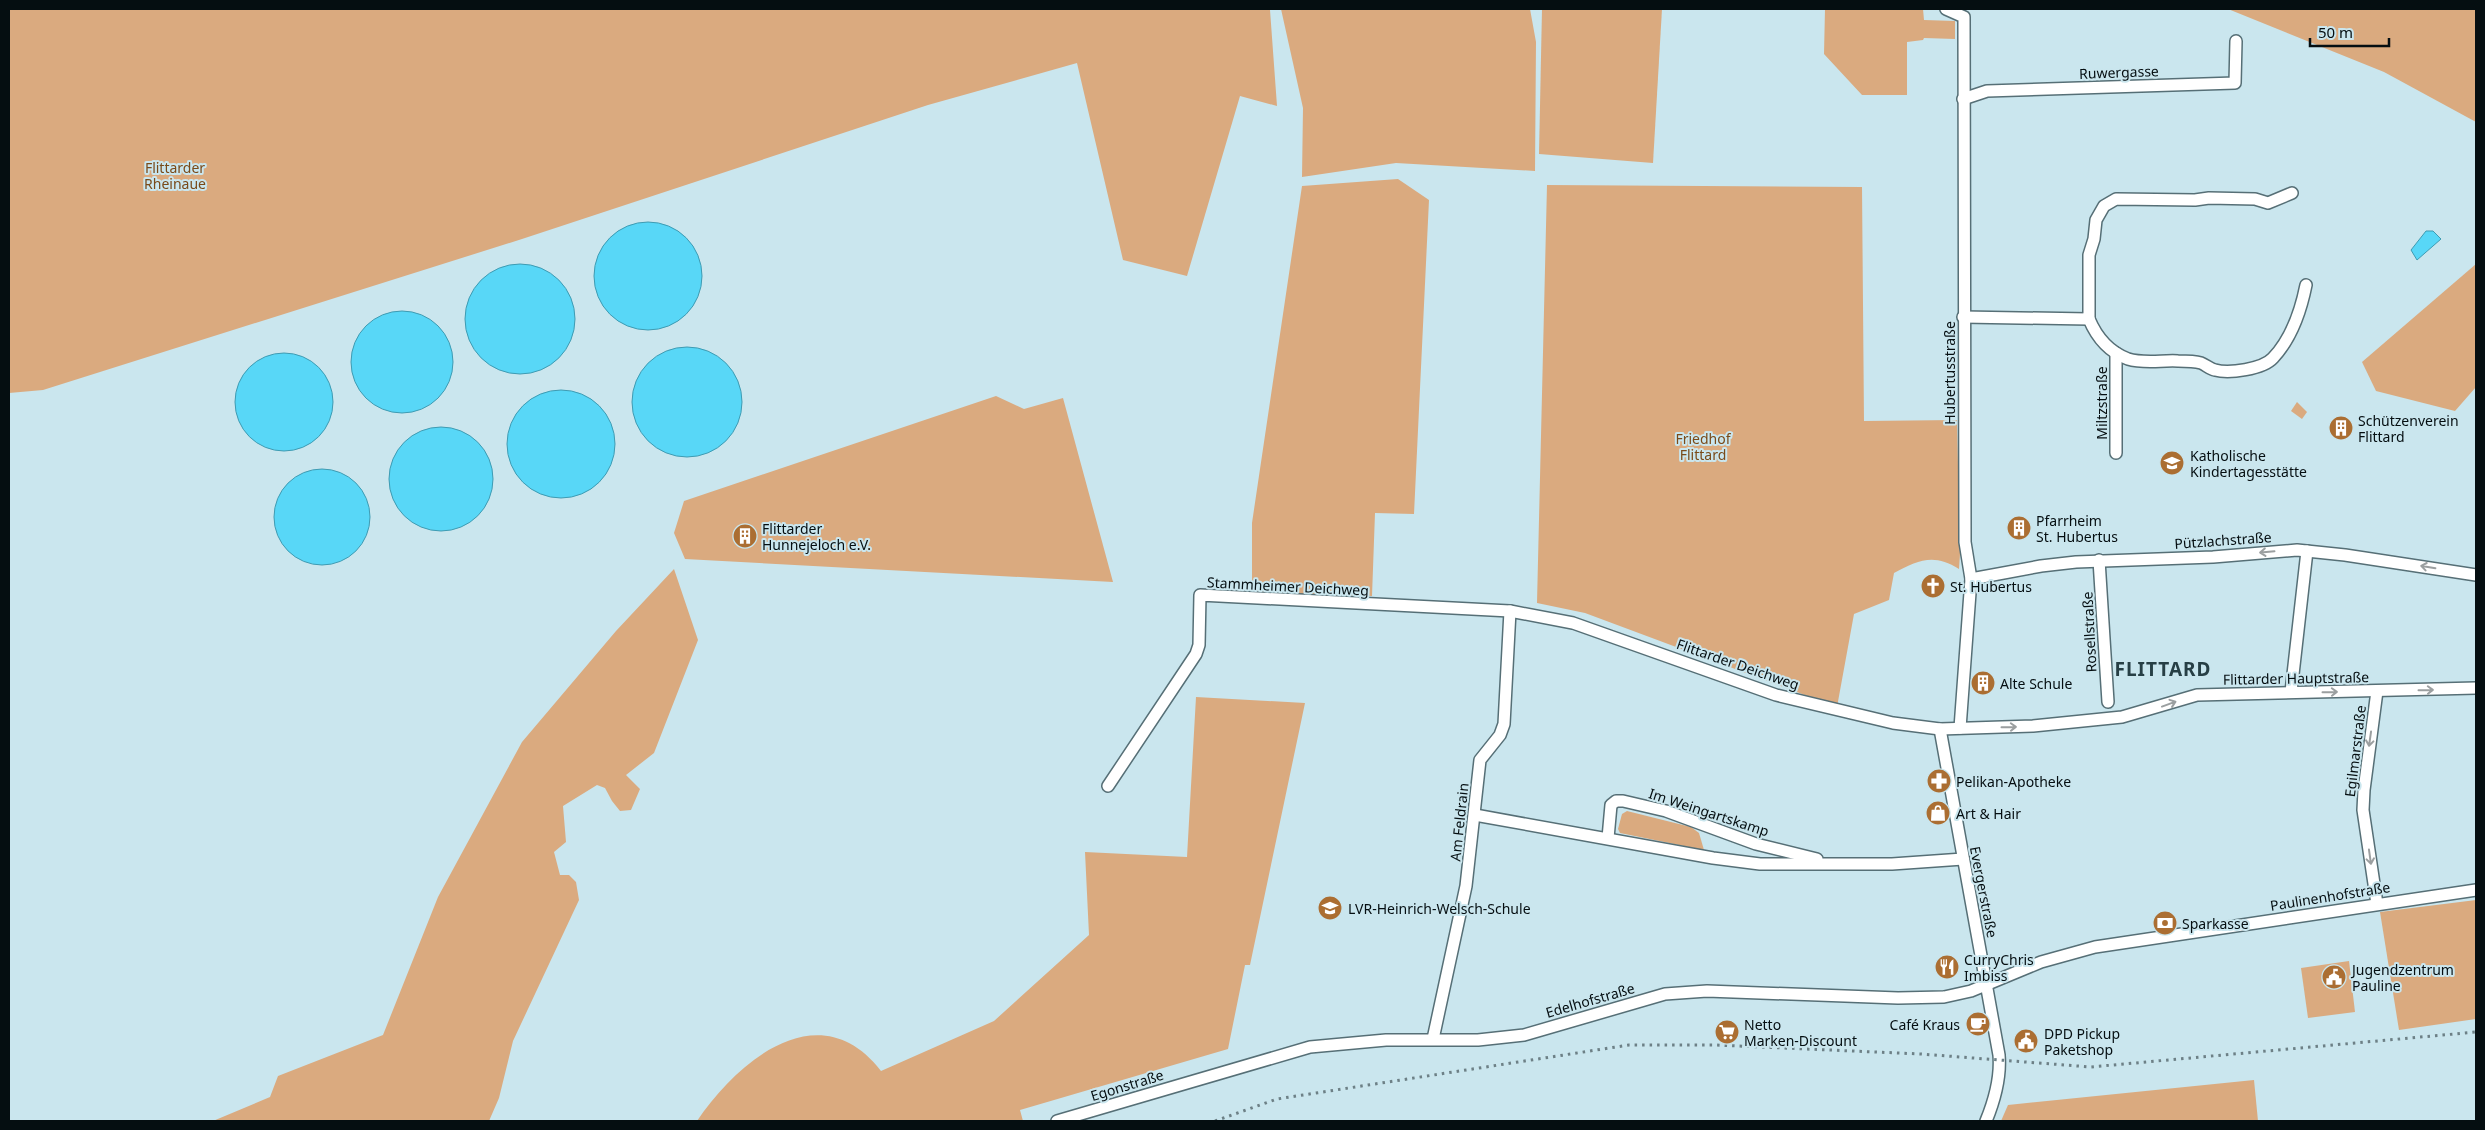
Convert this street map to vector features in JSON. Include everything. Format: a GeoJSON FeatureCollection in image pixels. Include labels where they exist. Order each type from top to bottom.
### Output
{"type":"FeatureCollection","features":[{"type":"Feature","properties":{"kind":"street","name":"Hubertusstraße"},"geometry":{"type":"LineString","coordinates":[[1946,9],[1964,17],[1964,542],[1971,579],[1960,728]]}},
{"type":"Feature","properties":{"kind":"street","name":"Ruwergasse"},"geometry":{"type":"LineString","coordinates":[[1963,99],[1987,91],[2235,83],[2236,41]]}},
{"type":"Feature","properties":{"kind":"street"},"geometry":{"type":"LineString","coordinates":[[1963,317],[2090,320],[2089,255],[2094,239],[2096,220],[2104,206],[2116,199],[2255,199],[2268,203],[2292,193]]}},
{"type":"Feature","properties":{"kind":"street","name":"Miltzstraße"},"geometry":{"type":"LineString","coordinates":[[2090,320],[2096,337],[2116,353],[2128,359],[2143,362],[2178,361],[2200,363],[2215,370],[2249,370],[2272,359],[2292,327],[2302,306],[2306,286]]}},
{"type":"Feature","properties":{"kind":"street","name":"Miltzstraße"},"geometry":{"type":"LineString","coordinates":[[2116,353],[2116,453]]}},
{"type":"Feature","properties":{"kind":"street"},"geometry":{"type":"LineString","coordinates":[[2291,692],[2307,551]]}},
{"type":"Feature","properties":{"kind":"street","name":"Pützlachstraße"},"geometry":{"type":"LineString","coordinates":[[1971,579],[2041,566],[2100,560],[2307,551],[2476,574]]}},
{"type":"Feature","properties":{"kind":"street","name":"Rosellstraße"},"geometry":{"type":"LineString","coordinates":[[2100,560],[2108,702]]}},
{"type":"Feature","properties":{"kind":"street","name":"Stammheimer Deichweg"},"geometry":{"type":"LineString","coordinates":[[1108,786],[1196,654],[1199,645],[1200,596],[1510,611],[1531,614]]}},
{"type":"Feature","properties":{"kind":"street","name":"Am Feldrain"},"geometry":{"type":"LineString","coordinates":[[1433,1039],[1466,886],[1480,760],[1500,735],[1504,724],[1510,611]]}},
{"type":"Feature","properties":{"kind":"street","name":"Flittarder Deichweg"},"geometry":{"type":"LineString","coordinates":[[1531,614],[1605,632],[1776,695],[1893,723],[1940,729]]}},
{"type":"Feature","properties":{"kind":"street","name":"Flittarder Hauptstraße"},"geometry":{"type":"LineString","coordinates":[[1940,729],[2033,726],[2116,718],[2153,710],[2197,695],[2476,688]]}},
{"type":"Feature","properties":{"kind":"street","name":"Egilmarstraße"},"geometry":{"type":"LineString","coordinates":[[2377,691],[2364,790],[2364,810],[2377,904]]}},
{"type":"Feature","properties":{"kind":"street","name":"Evergerstraße"},"geometry":{"type":"LineString","coordinates":[[1940,729],[2000,1060],[1997,1094],[1986,1121]]}},
{"type":"Feature","properties":{"kind":"street","name":"Im Weingartskamp"},"geometry":{"type":"LineString","coordinates":[[1608,838],[1612,805],[1616,801],[1623,801],[1673,814],[1756,844],[1830,862]]}},
{"type":"Feature","properties":{"kind":"street","name":"Im Weingartskamp"},"geometry":{"type":"LineString","coordinates":[[1475,815],[1713,858],[1760,864],[1830,862],[1892,864],[1963,859]]}},
{"type":"Feature","properties":{"kind":"street","name":"Paulinenhofstraße"},"geometry":{"type":"LineString","coordinates":[[1986,984],[2041,962],[2095,948],[2476,890]]}},
{"type":"Feature","properties":{"kind":"street","name":"Edelhofstraße"},"geometry":{"type":"LineString","coordinates":[[1205,1076],[1310,1047],[1386,1040],[1478,1040],[1524,1035],[1665,994],[1707,991],[1919,998],[1953,995],[1971,991],[1986,984]]}},
{"type":"Feature","properties":{"kind":"street","name":"Egonstraße"},"geometry":{"type":"LineString","coordinates":[[1057,1121],[1205,1076]]}},
{"type":"Feature","properties":{"kind":"green space","name":"Flittarder Rheinaue"},"geometry":{"type":"Polygon","coordinates":[[[9,9],[1270,9],[1268,10],[1270,10],[1277,106],[1240,96],[1187,276],[1123,260],[1077,63],[928,105],[522,239],[43,390],[9,393],[9,9]]]}},
{"type":"Feature","properties":{"kind":"green space"},"geometry":{"type":"Polygon","coordinates":[[[1281,9],[1530,9],[1536,42],[1535,171],[1396,163],[1302,177],[1303,108],[1281,9]]]}},
{"type":"Feature","properties":{"kind":"green space"},"geometry":{"type":"Polygon","coordinates":[[[1542,9],[1662,9],[1653,163],[1539,154],[1542,9]]]}},
{"type":"Feature","properties":{"kind":"green space"},"geometry":{"type":"Polygon","coordinates":[[[1825,9],[1923,9],[1924,20],[1955,21],[1955,39],[1924,38],[1923,40],[1907,42],[1907,95],[1862,95],[1824,54],[1825,9]]]}},
{"type":"Feature","properties":{"kind":"green space"},"geometry":{"type":"Polygon","coordinates":[[[2228,9],[2476,9],[2476,122],[2384,72],[2228,9]]]}},
{"type":"Feature","properties":{"kind":"green space"},"geometry":{"type":"Polygon","coordinates":[[[1398,179],[1429,200],[1414,514],[1375,513],[1372,596],[1252,593],[1252,523],[1302,186],[1398,179]]]}},
{"type":"Feature","properties":{"kind":"green space","name":"Friedhof Flittard"},"geometry":{"type":"Polygon","coordinates":[[[1547,185],[1862,187],[1864,421],[1957,420],[1960,554],[1959,569],[1942,561],[1926,560],[1894,573],[1889,600],[1854,614],[1837,707],[1585,613],[1537,603],[1547,185]]]}},
{"type":"Feature","properties":{"kind":"green space"},"geometry":{"type":"Polygon","coordinates":[[[2476,264],[2476,387],[2455,411],[2376,391],[2362,362],[2476,264]]]}},
{"type":"Feature","properties":{"kind":"green space"},"geometry":{"type":"Polygon","coordinates":[[[996,396],[1024,409],[1063,398],[1113,582],[685,559],[674,533],[684,501],[996,396]]]}},
{"type":"Feature","properties":{"kind":"green space"},"geometry":{"type":"Polygon","coordinates":[[[2297,402],[2307,412],[2302,419],[2291,411],[2297,402]]]}},
{"type":"Feature","properties":{"kind":"green space"},"geometry":{"type":"Polygon","coordinates":[[[674,569],[698,640],[654,753],[626,775],[640,789],[631,810],[620,811],[605,788],[597,785],[563,806],[566,842],[554,852],[560,875],[569,875],[576,882],[579,900],[513,1041],[499,1098],[489,1121],[213,1121],[270,1097],[278,1076],[383,1035],[438,897],[522,742],[616,631],[674,569]]]}},
{"type":"Feature","properties":{"kind":"green space"},"geometry":{"type":"Polygon","coordinates":[[[1196,697],[1305,703],[1250,965],[1245,965],[1228,1049],[1020,1110],[1023,1121],[697,1121],[734,1076],[757,1058],[781,1044],[807,1036],[832,1037],[857,1048],[881,1071],[994,1021],[1089,935],[1085,852],[1187,857],[1196,697]]]}},
{"type":"Feature","properties":{"kind":"green space"},"geometry":{"type":"Polygon","coordinates":[[[1627,811],[1691,827],[1699,833],[1704,850],[1620,833],[1618,829],[1622,814],[1627,811]]]}},
{"type":"Feature","properties":{"kind":"green space"},"geometry":{"type":"Polygon","coordinates":[[[2476,900],[2476,1019],[2399,1030],[2380,912],[2476,900]]]}},
{"type":"Feature","properties":{"kind":"green space"},"geometry":{"type":"Polygon","coordinates":[[[2349,961],[2355,1012],[2308,1018],[2301,968],[2349,961]]]}},
{"type":"Feature","properties":{"kind":"green space"},"geometry":{"type":"Polygon","coordinates":[[[2254,1080],[2258,1121],[2001,1121],[2008,1105],[2254,1080]]]}},
{"type":"Feature","properties":{"kind":"water"},"geometry":{"type":"Polygon","coordinates":[[[648,222],[669,226],[686,238],[698,255],[702,276],[698,297],[686,314],[669,326],[648,330],[627,326],[610,314],[598,297],[594,276],[598,255],[610,238],[627,226],[648,222]]]}},
{"type":"Feature","properties":{"kind":"water"},"geometry":{"type":"Polygon","coordinates":[[[2426,231],[2433,231],[2441,239],[2417,260],[2411,250],[2426,231]]]}},
{"type":"Feature","properties":{"kind":"water"},"geometry":{"type":"Polygon","coordinates":[[[520,264],[541,269],[559,280],[570,298],[575,319],[570,340],[559,358],[541,369],[520,374],[499,369],[481,358],[470,340],[465,319],[470,298],[481,280],[499,269],[520,264]]]}},
{"type":"Feature","properties":{"kind":"water"},"geometry":{"type":"Polygon","coordinates":[[[402,311],[421,315],[438,326],[449,343],[453,362],[449,381],[438,398],[421,409],[402,413],[383,409],[366,398],[355,381],[351,362],[355,343],[366,326],[383,315],[402,311]]]}},
{"type":"Feature","properties":{"kind":"water"},"geometry":{"type":"Polygon","coordinates":[[[687,347],[708,351],[726,363],[738,381],[742,402],[738,423],[726,441],[708,453],[687,457],[666,453],[648,441],[636,423],[632,402],[636,381],[648,363],[666,351],[687,347]]]}},
{"type":"Feature","properties":{"kind":"water"},"geometry":{"type":"Polygon","coordinates":[[[284,353],[303,356],[319,367],[330,383],[333,402],[330,421],[319,437],[303,448],[284,451],[265,448],[249,437],[238,421],[235,402],[238,383],[249,367],[265,356],[284,353]]]}},
{"type":"Feature","properties":{"kind":"water"},"geometry":{"type":"Polygon","coordinates":[[[561,390],[582,394],[599,406],[611,423],[615,444],[611,465],[599,482],[582,494],[561,498],[540,494],[523,482],[511,465],[507,444],[511,423],[523,406],[540,394],[561,390]]]}},
{"type":"Feature","properties":{"kind":"water"},"geometry":{"type":"Polygon","coordinates":[[[441,427],[461,431],[478,442],[489,459],[493,479],[489,499],[478,516],[461,527],[441,531],[421,527],[404,516],[393,499],[389,479],[393,459],[404,442],[421,431],[441,427]]]}},
{"type":"Feature","properties":{"kind":"water"},"geometry":{"type":"Polygon","coordinates":[[[322,469],[341,472],[356,483],[367,498],[370,517],[367,536],[356,551],[341,562],[322,565],[303,562],[288,551],[277,536],[274,517],[277,498],[288,483],[303,472],[322,469]]]}},
{"type":"Feature","properties":{"kind":"railway"},"geometry":{"type":"LineString","coordinates":[[1215,1121],[1277,1099],[1629,1045],[1715,1045],[1921,1054],[2091,1067],[2476,1032]]}},
{"type":"Feature","properties":{"kind":"place","name":"Schützenverein Flittard"},"geometry":{"type":"Point","coordinates":[2341,428]}},
{"type":"Feature","properties":{"kind":"place","name":"Katholische Kindertagesstätte"},"geometry":{"type":"Point","coordinates":[2172,463]}},
{"type":"Feature","properties":{"kind":"place","name":"Pfarrheim St. Hubertus"},"geometry":{"type":"Point","coordinates":[2019,528]}},
{"type":"Feature","properties":{"kind":"place","name":"Flittarder Hunnejeloch e.V."},"geometry":{"type":"Point","coordinates":[745,536]}},
{"type":"Feature","properties":{"kind":"place","name":"St. Hubertus"},"geometry":{"type":"Point","coordinates":[1933,586]}},
{"type":"Feature","properties":{"kind":"place","name":"Alte Schule"},"geometry":{"type":"Point","coordinates":[1983,683]}},
{"type":"Feature","properties":{"kind":"place","name":"Pelikan-Apotheke"},"geometry":{"type":"Point","coordinates":[1939,781]}},
{"type":"Feature","properties":{"kind":"place","name":"Art & Hair"},"geometry":{"type":"Point","coordinates":[1938,813]}},
{"type":"Feature","properties":{"kind":"place","name":"LVR-Heinrich-Welsch-Schule"},"geometry":{"type":"Point","coordinates":[1330,908]}},
{"type":"Feature","properties":{"kind":"place","name":"Sparkasse"},"geometry":{"type":"Point","coordinates":[2165,923]}},
{"type":"Feature","properties":{"kind":"place","name":"CurryChris Imbiss"},"geometry":{"type":"Point","coordinates":[1947,967]}},
{"type":"Feature","properties":{"kind":"place","name":"Jugendzentrum Pauline"},"geometry":{"type":"Point","coordinates":[2334,977]}},
{"type":"Feature","properties":{"kind":"place","name":"Café Kraus"},"geometry":{"type":"Point","coordinates":[1978,1024]}},
{"type":"Feature","properties":{"kind":"place","name":"Netto Marken-Discount"},"geometry":{"type":"Point","coordinates":[1727,1032]}},
{"type":"Feature","properties":{"kind":"place","name":"DPD Pickup Paketshop"},"geometry":{"type":"Point","coordinates":[2026,1041]}},
{"type":"Feature","properties":{"kind":"district","name":"FLITTARD"},"geometry":{"type":"Point","coordinates":[2163,669]}}]}
